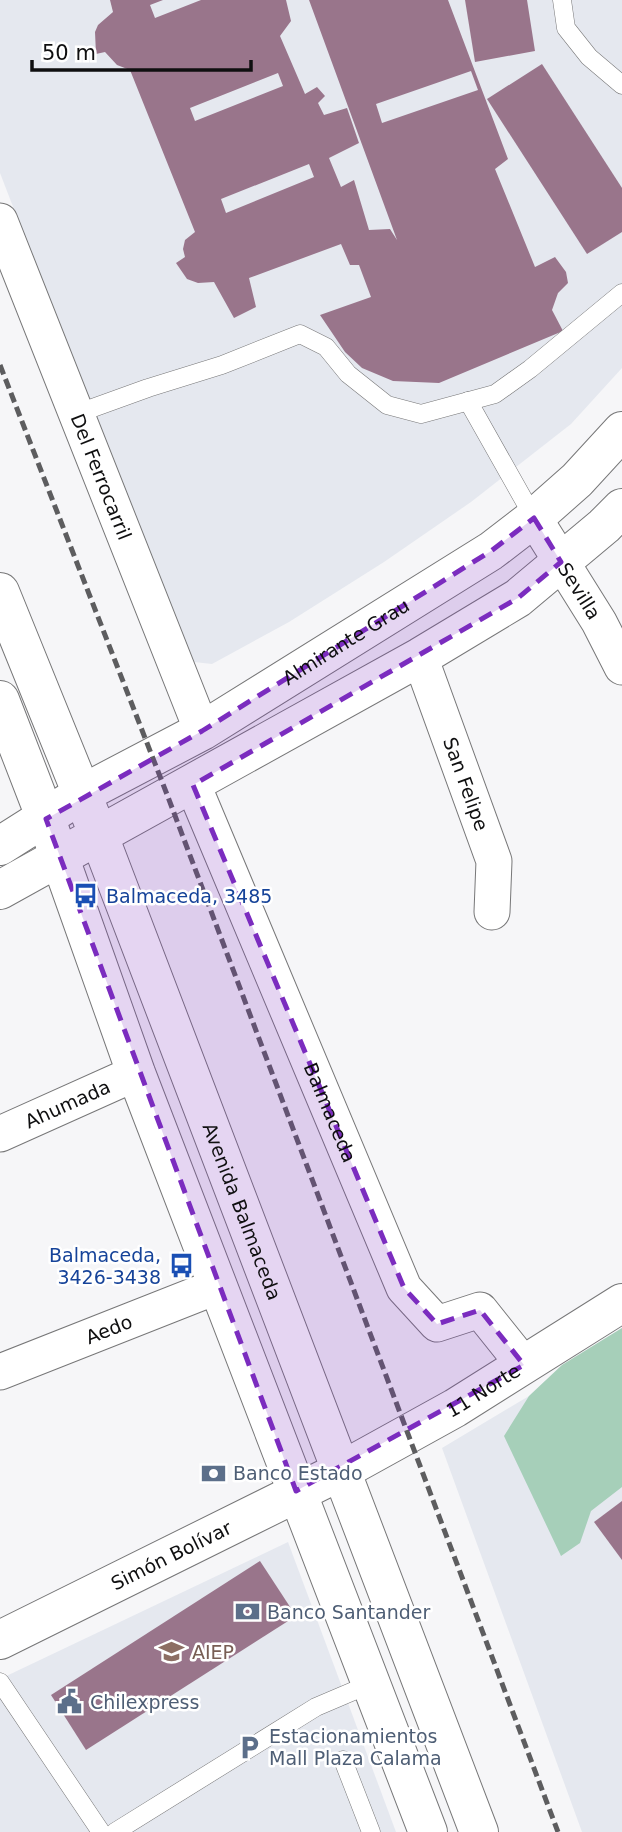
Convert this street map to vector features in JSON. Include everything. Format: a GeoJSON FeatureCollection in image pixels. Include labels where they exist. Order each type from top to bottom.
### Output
{"type":"FeatureCollection","features":[{"type":"Feature","properties":{"kind":"main road","name":"Almirante Grau"},"geometry":{"type":"LineString","coordinates":[[0,846],[82,794],[202,730],[491,551],[577,480],[622,431]]}},
{"type":"Feature","properties":{"kind":"main road"},"geometry":{"type":"LineString","coordinates":[[0,890],[193,785],[420,657],[518,598],[622,508]]}},
{"type":"Feature","properties":{"kind":"main road","name":"Avenida Balmaceda"},"geometry":{"type":"LineString","coordinates":[[0,592],[99,836],[479,1832]]}},
{"type":"Feature","properties":{"kind":"main road"},"geometry":{"type":"LineString","coordinates":[[0,700],[46,818],[136,1073],[428,1832]]}},
{"type":"Feature","properties":{"kind":"main road","name":"11 Norte"},"geometry":{"type":"LineString","coordinates":[[341,1471],[455,1408],[622,1303]]}},
{"type":"Feature","properties":{"kind":"main road","name":"Simón Bolívar"},"geometry":{"type":"LineString","coordinates":[[0,1640],[341,1471]]}},
{"type":"Feature","properties":{"kind":"street","name":"Del Ferrocarril"},"geometry":{"type":"LineString","coordinates":[[0,221],[202,730]]}},
{"type":"Feature","properties":{"kind":"street","name":"Sevilla"},"geometry":{"type":"LineString","coordinates":[[534,518],[561,562],[610,615],[622,667]]}},
{"type":"Feature","properties":{"kind":"street","name":"San Felipe"},"geometry":{"type":"LineString","coordinates":[[420,657],[494,861],[492,912]]}},
{"type":"Feature","properties":{"kind":"street","name":"Balmaceda"},"geometry":{"type":"LineString","coordinates":[[193,785],[404,1288],[437,1324],[480,1310],[524,1365]]}},
{"type":"Feature","properties":{"kind":"street","name":"Ahumada"},"geometry":{"type":"LineString","coordinates":[[0,1134],[136,1073]]}},
{"type":"Feature","properties":{"kind":"street","name":"Aedo"},"geometry":{"type":"LineString","coordinates":[[0,1372],[218,1286]]}},
{"type":"Feature","properties":{"kind":"lane"},"geometry":{"type":"LineString","coordinates":[[562,0],[566,28],[589,57],[622,85]]}},
{"type":"Feature","properties":{"kind":"lane"},"geometry":{"type":"LineString","coordinates":[[76,414],[222,365],[300,334],[326,347],[348,374],[387,405],[421,414],[495,394],[530,369],[622,293]]}},
{"type":"Feature","properties":{"kind":"lane"},"geometry":{"type":"LineString","coordinates":[[468,401],[534,518]]}},
{"type":"Feature","properties":{"kind":"lane"},"geometry":{"type":"LineString","coordinates":[[0,1682],[101,1832]]}},
{"type":"Feature","properties":{"kind":"lane"},"geometry":{"type":"LineString","coordinates":[[115,1832],[316,1707],[370,1684]]}},
{"type":"Feature","properties":{"kind":"lane"},"geometry":{"type":"LineString","coordinates":[[343,1760],[371,1832]]}},
{"type":"Feature","properties":{"kind":"highlighted area"},"geometry":{"type":"Polygon","coordinates":[[[534,518],[561,562],[518,598],[193,785],[404,1288],[437,1324],[480,1310],[524,1365],[296,1491],[46,819],[202,731],[491,551],[534,518]]]}},
{"type":"Feature","properties":{"kind":"shaded area"},"geometry":{"type":"Polygon","coordinates":[[[0,0],[622,0],[622,368],[571,424],[471,502],[384,562],[289,622],[212,664],[194,662],[185,652],[0,173],[0,0]]]}},
{"type":"Feature","properties":{"kind":"shaded area"},"geometry":{"type":"Polygon","coordinates":[[[622,1328],[622,1832],[582,1832],[442,1448],[529,1396],[562,1365],[622,1328]]]}},
{"type":"Feature","properties":{"kind":"shaded area"},"geometry":{"type":"Polygon","coordinates":[[[288,1542],[396,1832],[0,1832],[0,1679],[288,1542]]]}},
{"type":"Feature","properties":{"kind":"green space"},"geometry":{"type":"Polygon","coordinates":[[[622,1328],[622,1487],[591,1511],[580,1543],[561,1556],[504,1436],[529,1396],[562,1365],[622,1328]]]}},
{"type":"Feature","properties":{"kind":"building"},"geometry":{"type":"Polygon","coordinates":[[[110,0],[163,0],[150,5],[155,18],[201,0],[286,0],[291,21],[280,36],[305,94],[317,87],[325,96],[318,103],[324,115],[347,108],[359,143],[329,158],[341,187],[354,180],[369,230],[390,229],[397,240],[309,0],[448,0],[508,159],[495,169],[535,267],[555,257],[566,272],[568,283],[558,293],[552,310],[563,331],[439,383],[393,381],[362,368],[345,352],[320,315],[371,297],[359,265],[350,265],[341,244],[249,278],[256,307],[234,318],[214,282],[198,283],[187,279],[176,263],[185,257],[185,240],[195,232],[130,70],[117,65],[105,52],[96,54],[95,32],[98,25],[113,12],[110,0]],[[471,71],[376,104],[382,123],[478,90],[471,71]],[[278,73],[190,108],[195,121],[283,86],[278,73]],[[309,164],[221,199],[226,213],[314,177],[309,164]]]}},
{"type":"Feature","properties":{"kind":"building"},"geometry":{"type":"Polygon","coordinates":[[[465,0],[527,0],[535,51],[475,62],[465,0]]]}},
{"type":"Feature","properties":{"kind":"building"},"geometry":{"type":"Polygon","coordinates":[[[542,64],[622,188],[622,232],[587,254],[487,99],[542,64]]]}},
{"type":"Feature","properties":{"kind":"building"},"geometry":{"type":"Polygon","coordinates":[[[622,1501],[622,1560],[594,1522],[622,1501]]]}},
{"type":"Feature","properties":{"kind":"building"},"geometry":{"type":"Polygon","coordinates":[[[260,1561],[296,1616],[86,1750],[51,1695],[260,1561]]]}},
{"type":"Feature","properties":{"kind":"railway"},"geometry":{"type":"LineString","coordinates":[[0,365],[168,797],[558,1832]]}},
{"type":"Feature","properties":{"kind":"place","name":"Balmaceda, 3485"},"geometry":{"type":"Point","coordinates":[86,896]}},
{"type":"Feature","properties":{"kind":"place","name":"Balmaceda, 3426-3438"},"geometry":{"type":"Point","coordinates":[181,1266]}},
{"type":"Feature","properties":{"kind":"place","name":"Banco Estado"},"geometry":{"type":"Point","coordinates":[213,1473]}},
{"type":"Feature","properties":{"kind":"place","name":"Banco Santander"},"geometry":{"type":"Point","coordinates":[247,1612]}},
{"type":"Feature","properties":{"kind":"place","name":"AIEP"},"geometry":{"type":"Point","coordinates":[172,1652]}},
{"type":"Feature","properties":{"kind":"place","name":"Chilexpress"},"geometry":{"type":"Point","coordinates":[70,1702]}},
{"type":"Feature","properties":{"kind":"place","name":"Estacionamientos Mall Plaza Calama"},"geometry":{"type":"Point","coordinates":[249,1747]}}]}
